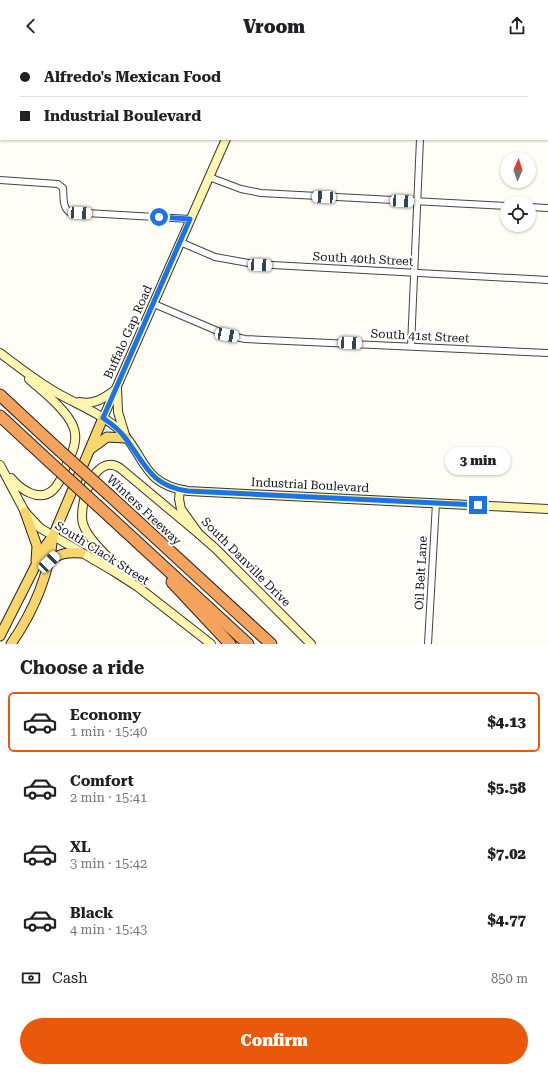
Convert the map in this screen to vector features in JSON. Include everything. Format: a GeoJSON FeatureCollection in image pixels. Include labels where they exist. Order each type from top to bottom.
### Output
{"type":"FeatureCollection","features":[{"type":"Feature","properties":{"kind":"highway","name":"Winters Freeway"},"geometry":{"type":"LineString","coordinates":[[0,395],[271,644]]}},
{"type":"Feature","properties":{"kind":"highway"},"geometry":{"type":"LineString","coordinates":[[0,416],[248,644]]}},
{"type":"Feature","properties":{"kind":"highway"},"geometry":{"type":"LineString","coordinates":[[122,527],[230,644]]}},
{"type":"Feature","properties":{"kind":"highway"},"geometry":{"type":"LineString","coordinates":[[250,625],[276,644]]}},
{"type":"Feature","properties":{"kind":"main road","name":"Buffalo Gap Road"},"geometry":{"type":"LineString","coordinates":[[0,636],[35,565],[53,536],[116,388],[226,140]]}},
{"type":"Feature","properties":{"kind":"main road"},"geometry":{"type":"LineString","coordinates":[[0,353],[53,390],[103,418]]}},
{"type":"Feature","properties":{"kind":"main road"},"geometry":{"type":"LineString","coordinates":[[1,467],[15,483],[29,493],[44,494],[52,492],[58,484],[76,442],[75,431],[70,420],[12,362]]}},
{"type":"Feature","properties":{"kind":"main road"},"geometry":{"type":"LineString","coordinates":[[72,401],[85,404],[100,401],[116,388]]}},
{"type":"Feature","properties":{"kind":"main road"},"geometry":{"type":"LineString","coordinates":[[89,451],[107,437],[126,438],[118,412],[116,388]]}},
{"type":"Feature","properties":{"kind":"main road","name":"Industrial Boulevard"},"geometry":{"type":"LineString","coordinates":[[103,418],[116,427],[126,438],[151,474],[166,485],[180,490],[548,509]]}},
{"type":"Feature","properties":{"kind":"main road"},"geometry":{"type":"LineString","coordinates":[[138,587],[97,544],[84,525],[83,504],[94,475],[100,467],[107,464],[116,466],[199,534]]}},
{"type":"Feature","properties":{"kind":"main road","name":"South Clack Street"},"geometry":{"type":"LineString","coordinates":[[1,467],[25,512],[36,525],[138,587],[211,644]]}},
{"type":"Feature","properties":{"kind":"main road","name":"South Danville Drive"},"geometry":{"type":"LineString","coordinates":[[180,490],[179,499],[181,509],[199,534],[311,644]]}},
{"type":"Feature","properties":{"kind":"main road"},"geometry":{"type":"LineString","coordinates":[[25,512],[37,546],[35,565]]}},
{"type":"Feature","properties":{"kind":"main road","name":"Buffalo Gap Road"},"geometry":{"type":"LineString","coordinates":[[11,644],[38,594],[49,562],[53,536]]}},
{"type":"Feature","properties":{"kind":"main road"},"geometry":{"type":"LineString","coordinates":[[49,562],[55,556],[64,553],[81,553]]}},
{"type":"Feature","properties":{"kind":"street"},"geometry":{"type":"LineString","coordinates":[[411,346],[420,140]]}},
{"type":"Feature","properties":{"kind":"street"},"geometry":{"type":"LineString","coordinates":[[209,177],[241,189],[261,193],[500,206]]}},
{"type":"Feature","properties":{"kind":"street"},"geometry":{"type":"LineString","coordinates":[[0,180],[58,184],[63,188],[64,202],[66,209],[69,212],[190,219]]}},
{"type":"Feature","properties":{"kind":"street"},"geometry":{"type":"LineString","coordinates":[[536,207],[548,208]]}},
{"type":"Feature","properties":{"kind":"street","name":"South 40th Street"},"geometry":{"type":"LineString","coordinates":[[180,242],[216,257],[233,262],[548,280]]}},
{"type":"Feature","properties":{"kind":"street","name":"South 41st Street"},"geometry":{"type":"LineString","coordinates":[[154,304],[227,335],[245,339],[548,353]]}},
{"type":"Feature","properties":{"kind":"street","name":"Oil Belt Lane"},"geometry":{"type":"LineString","coordinates":[[428,644],[436,503]]}},
{"type":"Feature","properties":{"kind":"route"},"geometry":{"type":"LineString","coordinates":[[159,217],[190,219],[103,418],[116,427],[126,438],[146,469],[151,474],[160,482],[172,488],[188,491],[478,505]]}}]}
